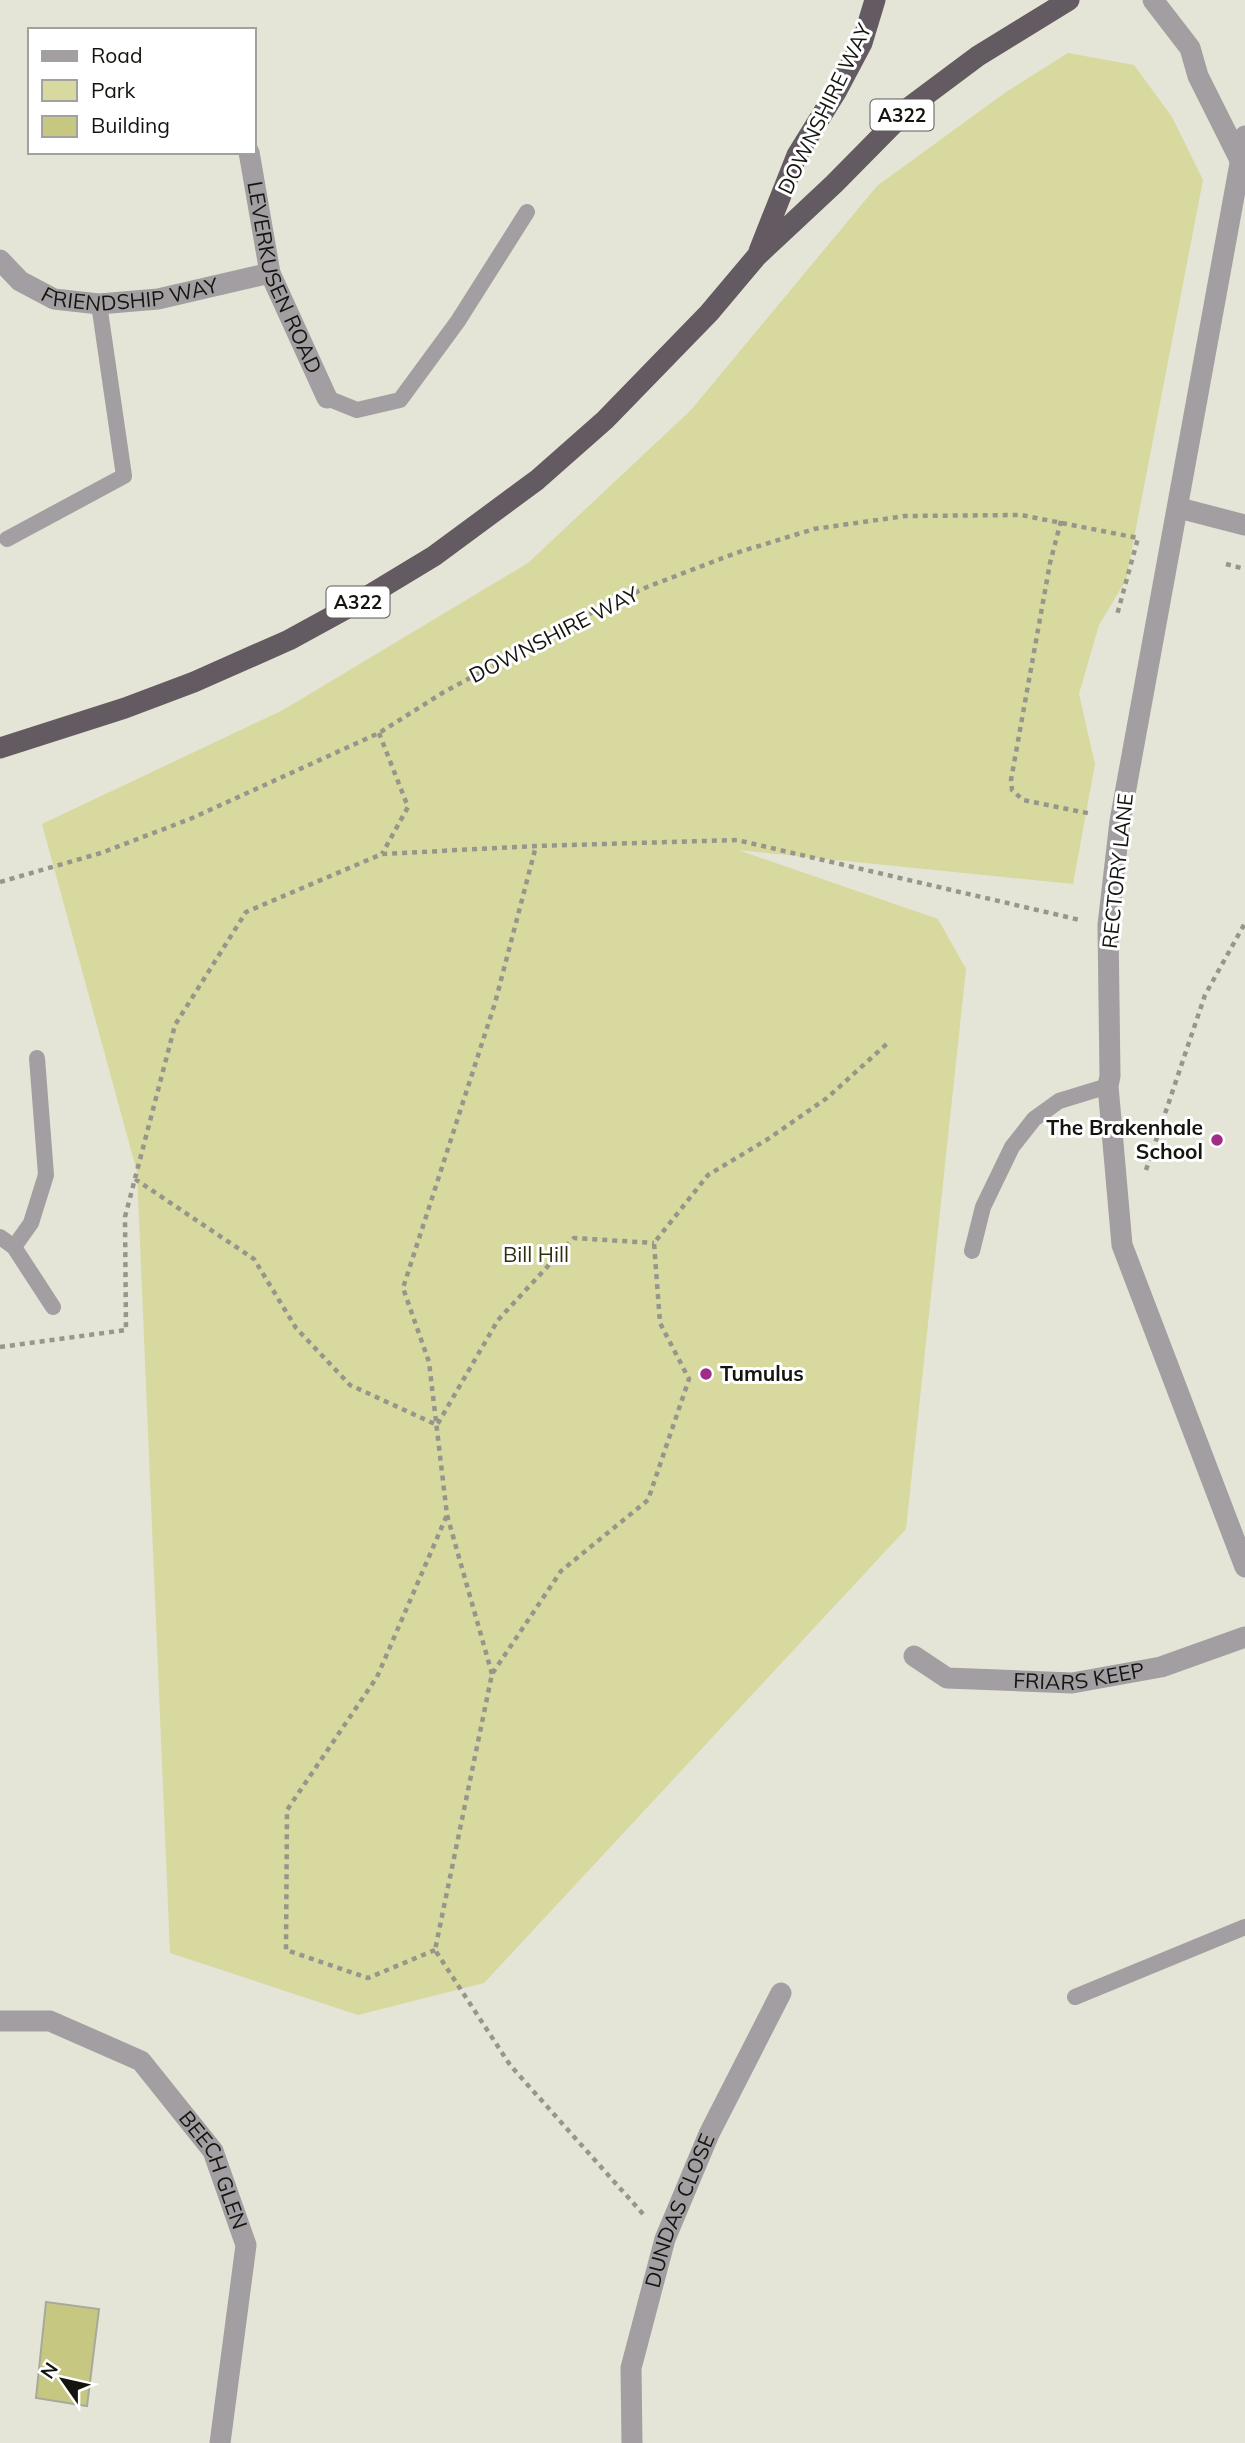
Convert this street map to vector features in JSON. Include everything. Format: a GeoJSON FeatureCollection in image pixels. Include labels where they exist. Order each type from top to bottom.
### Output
{"type":"FeatureCollection","features":[{"type":"Feature","properties":{"kind":"highway","name":"DOWNSHIRE WAY"},"geometry":{"type":"LineString","coordinates":[[757,256],[797,155],[836,92],[862,43],[875,0]]}},
{"type":"Feature","properties":{"kind":"highway","name":"DOWNSHIRE WAY"},"geometry":{"type":"LineString","coordinates":[[0,748],[125,708],[206,677],[289,640],[434,556],[537,480],[605,421],[709,313],[757,256],[834,184],[911,106],[978,57],[1069,0]]}},
{"type":"Feature","properties":{"kind":"street"},"geometry":{"type":"LineString","coordinates":[[1153,0],[1190,48],[1198,76],[1241,162]]}},
{"type":"Feature","properties":{"kind":"street","name":"RECTORY LANE"},"geometry":{"type":"LineString","coordinates":[[1245,136],[1120,821],[1108,925],[1108,1086],[1122,1245],[1245,1567]]}},
{"type":"Feature","properties":{"kind":"street","name":"LEVERKUSEN ROAD"},"geometry":{"type":"LineString","coordinates":[[250,154],[270,272],[327,398]]}},
{"type":"Feature","properties":{"kind":"street","name":"FRIENDSHIP WAY"},"geometry":{"type":"LineString","coordinates":[[0,260],[20,281],[54,299],[99,304],[158,299],[270,272]]}},
{"type":"Feature","properties":{"kind":"street"},"geometry":{"type":"LineString","coordinates":[[1179,508],[1245,525]]}},
{"type":"Feature","properties":{"kind":"street","name":"FRIARS KEEP"},"geometry":{"type":"LineString","coordinates":[[914,1656],[947,1678],[1072,1683],[1161,1667],[1245,1637]]}},
{"type":"Feature","properties":{"kind":"street","name":"DUNDAS CLOSE"},"geometry":{"type":"LineString","coordinates":[[632,2443],[631,2368],[665,2239],[709,2134],[781,1993]]}},
{"type":"Feature","properties":{"kind":"street","name":"BEECH GLEN"},"geometry":{"type":"LineString","coordinates":[[0,2021],[50,2021],[141,2061],[213,2151],[246,2245],[219,2443]]}},
{"type":"Feature","properties":{"kind":"lane"},"geometry":{"type":"LineString","coordinates":[[327,398],[357,410],[400,400],[458,321],[527,212]]}},
{"type":"Feature","properties":{"kind":"lane"},"geometry":{"type":"LineString","coordinates":[[7,539],[124,476],[99,304]]}},
{"type":"Feature","properties":{"kind":"lane"},"geometry":{"type":"LineString","coordinates":[[14,1247],[32,1223],[46,1175],[37,1058]]}},
{"type":"Feature","properties":{"kind":"lane"},"geometry":{"type":"LineString","coordinates":[[972,1251],[982,1208],[1012,1147],[1034,1119],[1059,1101],[1108,1086]]}},
{"type":"Feature","properties":{"kind":"lane"},"geometry":{"type":"LineString","coordinates":[[0,1237],[14,1247],[53,1307]]}},
{"type":"Feature","properties":{"kind":"lane"},"geometry":{"type":"LineString","coordinates":[[1075,1997],[1245,1927]]}},
{"type":"Feature","properties":{"kind":"path","name":"DOWNSHIRE WAY"},"geometry":{"type":"LineString","coordinates":[[0,882],[101,853],[190,819],[379,733],[444,692],[583,617],[647,587],[736,552],[814,529],[905,516],[1021,515],[1138,538],[1117,615]]}},
{"type":"Feature","properties":{"kind":"path"},"geometry":{"type":"LineString","coordinates":[[1061,521],[1051,563],[1012,790],[1023,800],[1120,821]]}},
{"type":"Feature","properties":{"kind":"path"},"geometry":{"type":"LineString","coordinates":[[1226,564],[1245,569]]}},
{"type":"Feature","properties":{"kind":"path"},"geometry":{"type":"LineString","coordinates":[[379,733],[408,807],[382,854]]}},
{"type":"Feature","properties":{"kind":"path"},"geometry":{"type":"LineString","coordinates":[[0,1347],[125,1330],[125,1217],[175,1025],[246,912],[382,854],[737,840],[1081,920]]}},
{"type":"Feature","properties":{"kind":"path"},"geometry":{"type":"LineString","coordinates":[[492,1674],[447,1515],[429,1362],[403,1288],[495,1003],[537,846]]}},
{"type":"Feature","properties":{"kind":"path"},"geometry":{"type":"LineString","coordinates":[[1145,1175],[1205,995],[1245,923]]}},
{"type":"Feature","properties":{"kind":"path"},"geometry":{"type":"LineString","coordinates":[[665,2239],[510,2065],[435,1950],[492,1674],[561,1572],[648,1500],[689,1379],[660,1323],[654,1243],[708,1175],[768,1139],[827,1098],[890,1041]]}},
{"type":"Feature","properties":{"kind":"path"},"geometry":{"type":"LineString","coordinates":[[135,1179],[254,1259],[296,1328],[350,1385],[437,1425]]}},
{"type":"Feature","properties":{"kind":"path"},"geometry":{"type":"LineString","coordinates":[[437,1425],[498,1320],[574,1238],[654,1243]]}},
{"type":"Feature","properties":{"kind":"path"},"geometry":{"type":"LineString","coordinates":[[435,1950],[368,1978],[286,1950],[288,1810],[377,1677],[447,1515]]}},
{"type":"Feature","properties":{"kind":"green space","name":"Bill Hill"},"geometry":{"type":"Polygon","coordinates":[[[1068,53],[1134,65],[1172,117],[1203,180],[1126,580],[1099,625],[1079,694],[1095,764],[1073,884],[738,850],[938,919],[966,969],[906,1529],[484,1983],[358,2015],[170,1953],[137,1172],[42,824],[283,710],[528,563],[691,410],[877,186],[1006,92],[1068,53]]]}},
{"type":"Feature","properties":{"kind":"building"},"geometry":{"type":"Polygon","coordinates":[[[46,2302],[99,2309],[87,2406],[36,2398],[46,2302]]]}},
{"type":"Feature","properties":{"kind":"place","name":"The Brakenhale School"},"geometry":{"type":"Point","coordinates":[1217,1140]}},
{"type":"Feature","properties":{"kind":"place","name":"Tumulus"},"geometry":{"type":"Point","coordinates":[706,1374]}}]}
